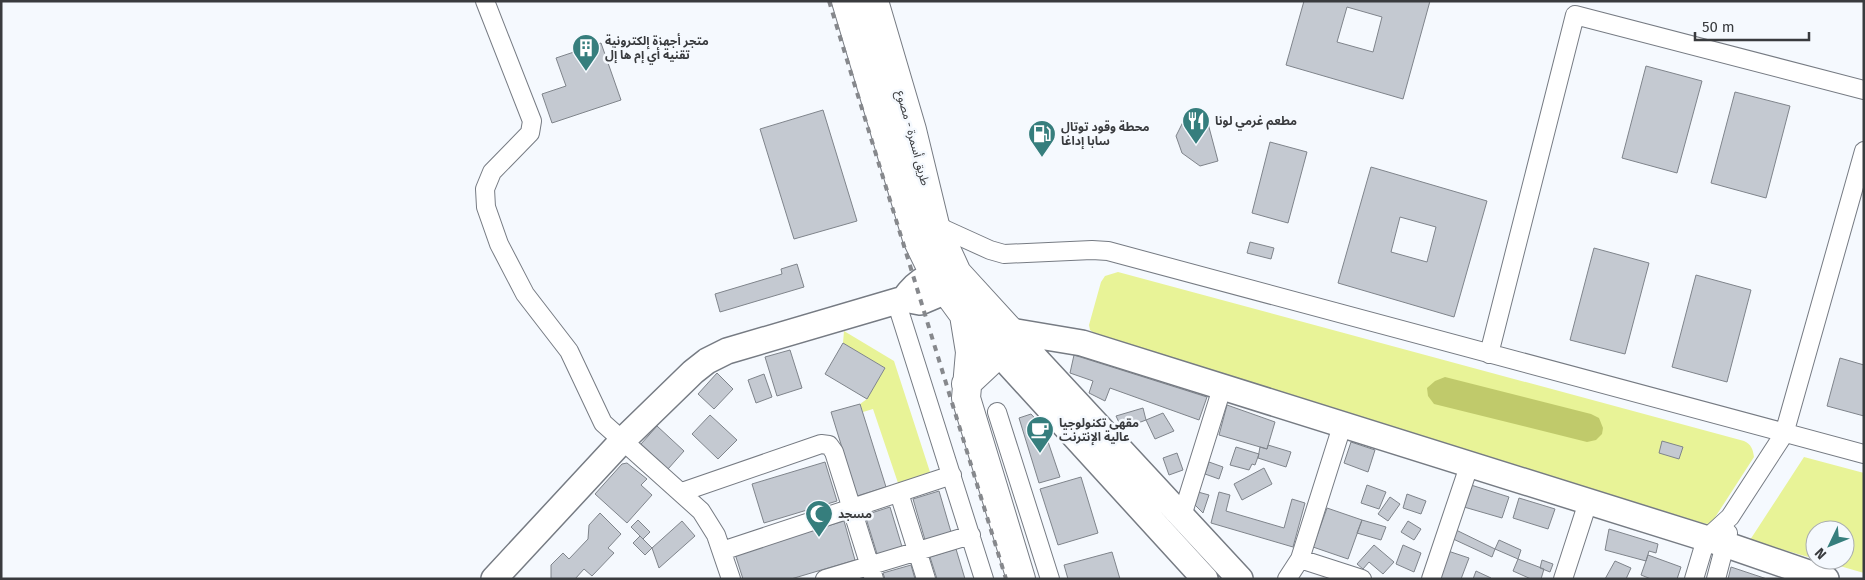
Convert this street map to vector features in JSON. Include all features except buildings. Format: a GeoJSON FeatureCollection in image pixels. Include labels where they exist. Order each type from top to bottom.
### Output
{"type":"FeatureCollection","features":[{"type":"Feature","properties":{"kind":"highway"},"geometry":{"type":"LineString","coordinates":[[846,1],[899,134],[917,239],[946,279],[964,315],[970,352],[966,398],[1021,579]]}},
{"type":"Feature","properties":{"kind":"highway","name":"طريق أسمرة - مصوع"},"geometry":{"type":"LineString","coordinates":[[874,1],[899,134],[935,225],[946,279],[1004,343]]}},
{"type":"Feature","properties":{"kind":"highway"},"geometry":{"type":"LineString","coordinates":[[966,384],[1004,343]]}},
{"type":"Feature","properties":{"kind":"street"},"geometry":{"type":"LineString","coordinates":[[485,1],[532,121],[530,133],[492,172],[485,189],[486,206],[499,244],[525,294],[569,351],[603,423],[701,510],[716,534],[731,579]]}},
{"type":"Feature","properties":{"kind":"street"},"geometry":{"type":"LineString","coordinates":[[1489,354],[1577,8],[1864,90]]}},
{"type":"Feature","properties":{"kind":"street"},"geometry":{"type":"LineString","coordinates":[[1694,579],[1730,517],[1784,434],[1864,151]]}},
{"type":"Feature","properties":{"kind":"street"},"geometry":{"type":"LineString","coordinates":[[935,225],[990,250],[1004,254],[1108,251],[1864,454]]}},
{"type":"Feature","properties":{"kind":"street"},"geometry":{"type":"LineString","coordinates":[[494,579],[622,441],[693,372],[707,362],[728,351],[900,300],[915,284],[946,279]]}},
{"type":"Feature","properties":{"kind":"street"},"geometry":{"type":"LineString","coordinates":[[900,300],[984,579]]}},
{"type":"Feature","properties":{"kind":"street"},"geometry":{"type":"LineString","coordinates":[[964,315],[1004,343],[1182,516],[1240,579]]}},
{"type":"Feature","properties":{"kind":"street"},"geometry":{"type":"LineString","coordinates":[[1004,343],[1082,343],[1469,466],[1717,542],[1826,579]]}},
{"type":"Feature","properties":{"kind":"street"},"geometry":{"type":"LineString","coordinates":[[1004,343],[1206,579]]}},
{"type":"Feature","properties":{"kind":"street"},"geometry":{"type":"LineString","coordinates":[[1182,516],[1222,388]]}},
{"type":"Feature","properties":{"kind":"street"},"geometry":{"type":"LineString","coordinates":[[997,412],[1050,579]]}},
{"type":"Feature","properties":{"kind":"street"},"geometry":{"type":"LineString","coordinates":[[1287,579],[1300,559],[1342,426]]}},
{"type":"Feature","properties":{"kind":"street"},"geometry":{"type":"LineString","coordinates":[[682,492],[821,444],[828,445],[834,452],[854,508],[872,572]]}},
{"type":"Feature","properties":{"kind":"street"},"geometry":{"type":"LineString","coordinates":[[1431,579],[1469,466]]}},
{"type":"Feature","properties":{"kind":"street"},"geometry":{"type":"LineString","coordinates":[[722,551],[952,475]]}},
{"type":"Feature","properties":{"kind":"street"},"geometry":{"type":"LineString","coordinates":[[899,492],[926,579]]}},
{"type":"Feature","properties":{"kind":"street"},"geometry":{"type":"LineString","coordinates":[[1563,579],[1588,502]]}},
{"type":"Feature","properties":{"kind":"street"},"geometry":{"type":"LineString","coordinates":[[825,579],[872,572],[918,552],[971,535]]}},
{"type":"Feature","properties":{"kind":"street"},"geometry":{"type":"LineString","coordinates":[[1716,579],[1717,542]]}},
{"type":"Feature","properties":{"kind":"street"},"geometry":{"type":"LineString","coordinates":[[1300,559],[1362,579]]}},
{"type":"Feature","properties":{"kind":"green space"},"geometry":{"type":"Polygon","coordinates":[[[1118,272],[1744,441],[1751,447],[1754,457],[1714,519],[1708,524],[1702,523],[1097,335],[1090,330],[1089,325],[1101,282],[1105,276],[1118,272]]]}},
{"type":"Feature","properties":{"kind":"green space"},"geometry":{"type":"Polygon","coordinates":[[[844,331],[894,361],[930,472],[898,483],[873,409],[863,412],[860,404],[867,399],[885,368],[843,343],[844,331]]]}},
{"type":"Feature","properties":{"kind":"green space"},"geometry":{"type":"Polygon","coordinates":[[[1445,377],[1591,414],[1599,418],[1603,428],[1602,434],[1596,440],[1587,442],[1434,404],[1428,396],[1427,388],[1435,381],[1445,377]]]}},
{"type":"Feature","properties":{"kind":"green space"},"geometry":{"type":"Polygon","coordinates":[[[1804,457],[1864,473],[1864,573],[1854,570],[1855,520],[1805,520],[1805,556],[1750,540],[1804,457]]]}},
{"type":"Feature","properties":{"kind":"railway"},"geometry":{"type":"LineString","coordinates":[[829,1],[1006,579]]}},
{"type":"Feature","properties":{"kind":"place","name":"متجر أجهزة إلكترونية تقنية أي إم ها إل"},"geometry":{"type":"Point","coordinates":[586,72]}},
{"type":"Feature","properties":{"kind":"place","name":"مطعم غرمي لونا"},"geometry":{"type":"Point","coordinates":[1196,145]}},
{"type":"Feature","properties":{"kind":"place","name":"محطة وقود توتال سابا إداغا"},"geometry":{"type":"Point","coordinates":[1042,158]}},
{"type":"Feature","properties":{"kind":"place","name":"مقهى تكنولوجيا عالية الإنترنت"},"geometry":{"type":"Point","coordinates":[1040,454]}},
{"type":"Feature","properties":{"kind":"place","name":"مسجد"},"geometry":{"type":"Point","coordinates":[819,538]}}]}
